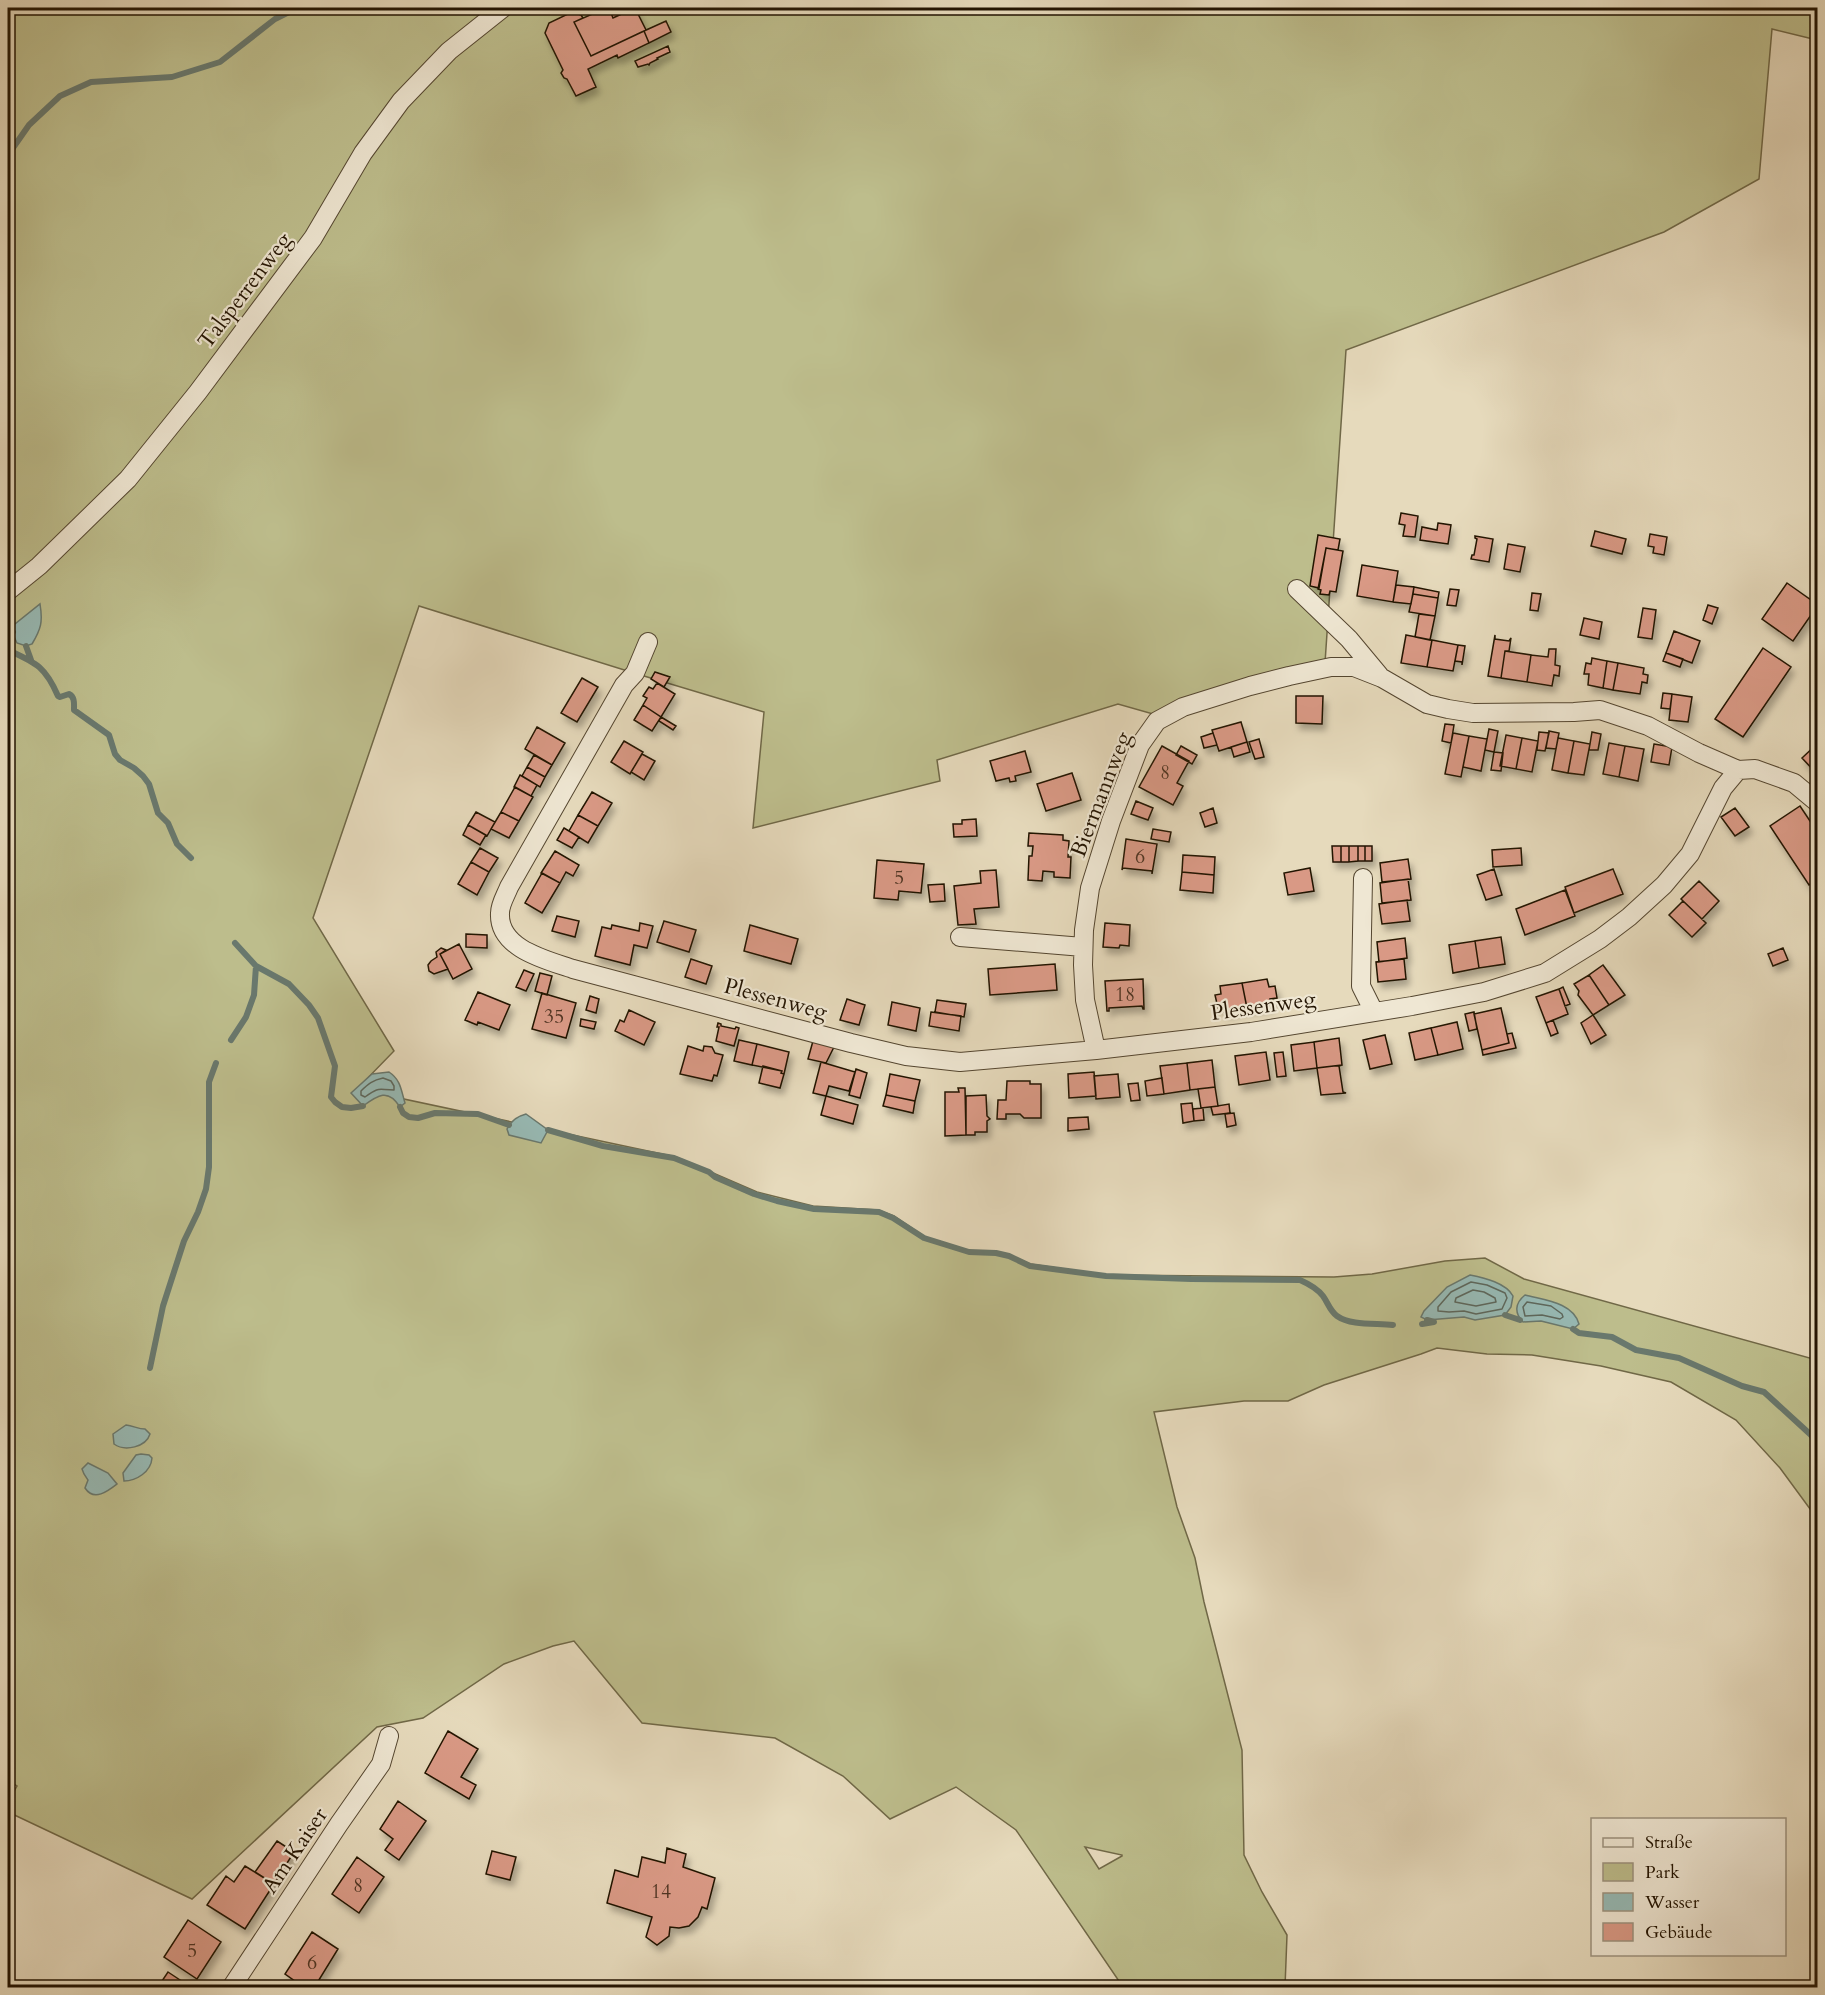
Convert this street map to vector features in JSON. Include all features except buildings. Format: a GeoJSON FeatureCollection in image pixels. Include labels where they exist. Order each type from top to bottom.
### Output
{"type":"FeatureCollection","features":[{"type":"Feature","properties":{"kind":"street","name":"Talsperrenweg"},"geometry":{"type":"LineString","coordinates":[[8,591],[39,566],[128,478],[198,392],[313,238],[363,153],[401,101],[449,51],[503,8]]}},
{"type":"Feature","properties":{"kind":"street"},"geometry":{"type":"LineString","coordinates":[[1297,589],[1349,639],[1382,678],[1428,704],[1465,711],[1513,713],[1600,710],[1648,726],[1699,753],[1738,770],[1755,769],[1794,783],[1818,803]]}},
{"type":"Feature","properties":{"kind":"street","name":"Plessenweg"},"geometry":{"type":"LineString","coordinates":[[648,642],[635,672],[624,685],[509,887],[500,910],[500,918],[507,936],[536,956],[573,969],[906,1056],[960,1062],[1096,1050],[1251,1032],[1484,992],[1545,973],[1600,939],[1664,885],[1690,854],[1723,788],[1738,770]]}},
{"type":"Feature","properties":{"kind":"street","name":"Biermannweg"},"geometry":{"type":"LineString","coordinates":[[1096,1050],[1085,1000],[1083,947],[1090,888],[1110,822],[1140,745],[1157,721],[1183,706],[1250,686],[1331,667],[1354,667],[1382,678]]}},
{"type":"Feature","properties":{"kind":"street"},"geometry":{"type":"LineString","coordinates":[[1362,878],[1361,986],[1374,1012]]}},
{"type":"Feature","properties":{"kind":"street"},"geometry":{"type":"LineString","coordinates":[[960,937],[1083,947]]}},
{"type":"Feature","properties":{"kind":"street","name":"Am Kaiser"},"geometry":{"type":"LineString","coordinates":[[231,1988],[381,1764],[389,1736]]}},
{"type":"Feature","properties":{"kind":"green space"},"geometry":{"type":"Polygon","coordinates":[[[8,8],[1817,8],[1817,40],[1772,29],[1759,179],[1664,232],[1346,350],[1325,663],[1153,714],[1118,704],[937,760],[940,781],[753,828],[764,712],[419,606],[313,918],[394,1051],[357,1089],[676,1157],[757,1192],[813,1206],[878,1210],[894,1216],[925,1237],[970,1251],[1010,1255],[1030,1264],[1105,1275],[1334,1277],[1372,1274],[1445,1261],[1485,1258],[1524,1279],[1817,1360],[1817,1513],[1813,1513],[1780,1468],[1736,1420],[1671,1382],[1601,1366],[1532,1355],[1487,1354],[1437,1348],[1324,1385],[1288,1401],[1244,1401],[1154,1412],[1177,1507],[1195,1558],[1242,1750],[1244,1855],[1287,1935],[1285,1987],[1123,1987],[1016,1830],[956,1787],[890,1819],[843,1776],[775,1738],[642,1723],[574,1641],[553,1646],[504,1664],[423,1718],[377,1727],[192,1899],[8,1812],[8,1802],[17,1786],[8,1780],[8,8]],[[1085,1847],[1099,1869],[1122,1855],[1085,1847]]]}},
{"type":"Feature","properties":{"kind":"water"},"geometry":{"type":"Polygon","coordinates":[[[40,604],[41,625],[32,644],[26,646],[17,643],[10,628],[40,604]]]}},
{"type":"Feature","properties":{"kind":"water"},"geometry":{"type":"Polygon","coordinates":[[[389,1072],[396,1078],[401,1090],[405,1103],[400,1107],[387,1095],[378,1096],[363,1106],[351,1093],[372,1074],[389,1072]]]}},
{"type":"Feature","properties":{"kind":"water"},"geometry":{"type":"Polygon","coordinates":[[[526,1114],[548,1130],[541,1143],[509,1135],[507,1129],[511,1124],[526,1114]]]}},
{"type":"Feature","properties":{"kind":"water"},"geometry":{"type":"Polygon","coordinates":[[[1470,1275],[1494,1282],[1510,1291],[1513,1296],[1511,1307],[1505,1315],[1475,1320],[1464,1317],[1427,1320],[1421,1317],[1447,1287],[1470,1275]]]}},
{"type":"Feature","properties":{"kind":"water"},"geometry":{"type":"Polygon","coordinates":[[[1525,1295],[1564,1306],[1576,1317],[1579,1324],[1573,1329],[1541,1321],[1523,1322],[1518,1315],[1517,1308],[1519,1301],[1525,1295]]]}},
{"type":"Feature","properties":{"kind":"water"},"geometry":{"type":"Polygon","coordinates":[[[126,1425],[145,1429],[150,1434],[144,1442],[135,1447],[124,1448],[114,1444],[113,1434],[126,1425]]]}},
{"type":"Feature","properties":{"kind":"water"},"geometry":{"type":"Polygon","coordinates":[[[141,1454],[152,1458],[149,1468],[138,1477],[124,1481],[123,1473],[136,1455],[141,1454]]]}},
{"type":"Feature","properties":{"kind":"water"},"geometry":{"type":"Polygon","coordinates":[[[88,1463],[108,1473],[117,1484],[101,1494],[89,1492],[85,1488],[88,1480],[82,1469],[88,1463]]]}},
{"type":"Feature","properties":{"kind":"waterway"},"geometry":{"type":"LineString","coordinates":[[8,155],[29,125],[60,96],[91,82],[172,77],[220,62],[275,19],[297,8]]}},
{"type":"Feature","properties":{"kind":"waterway"},"geometry":{"type":"LineString","coordinates":[[8,637],[13,632]]}},
{"type":"Feature","properties":{"kind":"waterway"},"geometry":{"type":"LineString","coordinates":[[26,646],[31,660]]}},
{"type":"Feature","properties":{"kind":"waterway"},"geometry":{"type":"LineString","coordinates":[[8,650],[39,667],[49,678],[58,696],[71,695],[74,710],[109,735],[115,754],[120,760],[134,768],[149,784],[158,813],[168,823],[177,844],[191,858]]}},
{"type":"Feature","properties":{"kind":"waterway"},"geometry":{"type":"LineString","coordinates":[[235,943],[256,966],[289,984],[309,1005],[318,1018],[335,1066],[331,1097],[342,1107],[363,1106]]}},
{"type":"Feature","properties":{"kind":"waterway"},"geometry":{"type":"LineString","coordinates":[[231,1040],[246,1017],[254,995],[256,966]]}},
{"type":"Feature","properties":{"kind":"waterway"},"geometry":{"type":"LineString","coordinates":[[150,1368],[163,1306],[184,1241],[206,1189],[209,1167],[209,1082],[216,1063]]}},
{"type":"Feature","properties":{"kind":"waterway"},"geometry":{"type":"LineString","coordinates":[[400,1107],[409,1117],[418,1118],[435,1113],[478,1114],[509,1125]]}},
{"type":"Feature","properties":{"kind":"waterway"},"geometry":{"type":"LineString","coordinates":[[548,1130],[603,1146],[674,1158],[754,1194],[777,1201],[814,1209],[879,1212],[893,1218],[924,1238],[969,1252],[996,1253],[1009,1256],[1030,1266],[1106,1276],[1300,1280],[1318,1291],[1333,1312],[1343,1319],[1356,1323],[1393,1325]]}},
{"type":"Feature","properties":{"kind":"waterway"},"geometry":{"type":"LineString","coordinates":[[1505,1315],[1520,1320]]}},
{"type":"Feature","properties":{"kind":"waterway"},"geometry":{"type":"LineString","coordinates":[[1422,1324],[1434,1322],[1427,1320]]}},
{"type":"Feature","properties":{"kind":"waterway"},"geometry":{"type":"LineString","coordinates":[[1573,1329],[1579,1333],[1612,1337],[1636,1350],[1679,1358],[1742,1386],[1764,1392],[1811,1435],[1818,1446]]}}]}
